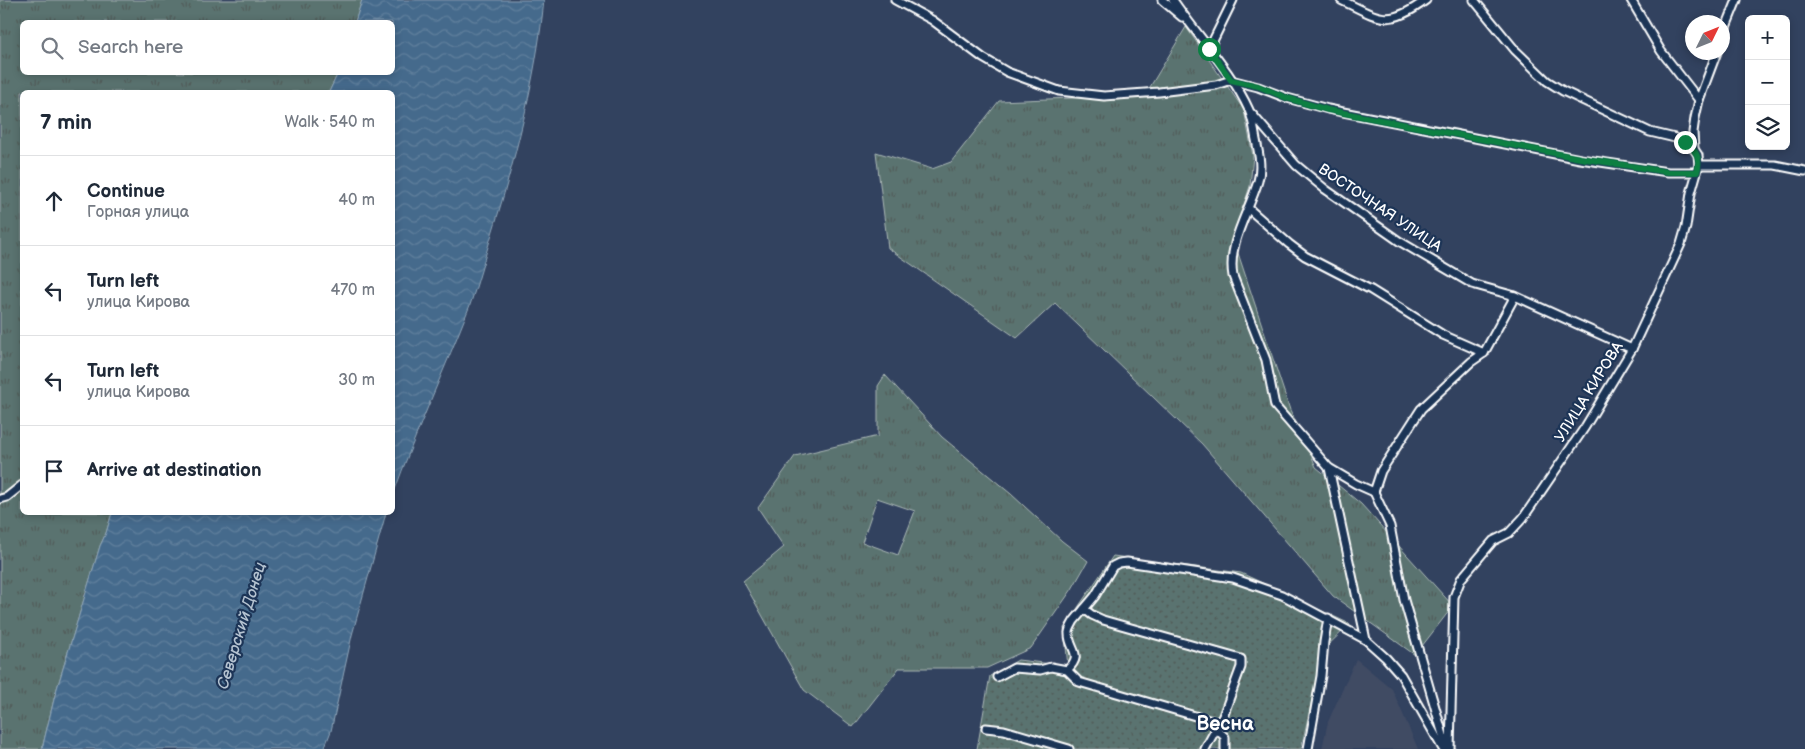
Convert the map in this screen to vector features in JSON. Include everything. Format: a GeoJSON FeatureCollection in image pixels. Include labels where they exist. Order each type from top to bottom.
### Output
{"type":"FeatureCollection","features":[{"type":"Feature","properties":{"kind":"street"},"geometry":{"type":"LineString","coordinates":[[895,0],[932,20],[983,58],[1007,72],[1059,91],[1104,96],[1216,85],[1231,80],[1258,86],[1287,98],[1337,111],[1580,158],[1668,172],[1698,168],[1775,165],[1805,171]]}},
{"type":"Feature","properties":{"kind":"street"},"geometry":{"type":"LineString","coordinates":[[1162,0],[1188,22]]}},
{"type":"Feature","properties":{"kind":"street"},"geometry":{"type":"LineString","coordinates":[[1174,0],[1231,80],[1250,112],[1261,164],[1259,179],[1236,241],[1230,263],[1233,276],[1266,360],[1274,406],[1329,468],[1374,492],[1390,526],[1404,600],[1447,749]]}},
{"type":"Feature","properties":{"kind":"street"},"geometry":{"type":"LineString","coordinates":[[1209,49],[1233,0]]}},
{"type":"Feature","properties":{"kind":"street"},"geometry":{"type":"LineString","coordinates":[[1341,0],[1378,18],[1399,17],[1426,0]]}},
{"type":"Feature","properties":{"kind":"street"},"geometry":{"type":"LineString","coordinates":[[1474,0],[1515,50],[1547,81],[1563,91],[1650,132],[1680,140],[1694,149],[1698,155],[1698,168]]}},
{"type":"Feature","properties":{"kind":"street"},"geometry":{"type":"LineString","coordinates":[[1631,0],[1661,51],[1699,100]]}},
{"type":"Feature","properties":{"kind":"street"},"geometry":{"type":"LineString","coordinates":[[1730,16],[1738,0]]}},
{"type":"Feature","properties":{"kind":"street"},"geometry":{"type":"LineString","coordinates":[[1694,149],[1693,132],[1699,100],[1714,60]]}},
{"type":"Feature","properties":{"kind":"street","name":"ВОСТОЧНАЯ УЛИЦА"},"geometry":{"type":"LineString","coordinates":[[1250,112],[1296,165],[1325,189],[1398,241],[1472,284],[1515,296],[1632,349]]}},
{"type":"Feature","properties":{"kind":"street","name":"УЛИЦА КИРОВА"},"geometry":{"type":"LineString","coordinates":[[1447,749],[1454,596],[1461,579],[1493,541],[1509,533],[1523,518],[1585,427],[1632,349],[1681,244],[1698,168]]}},
{"type":"Feature","properties":{"kind":"street"},"geometry":{"type":"LineString","coordinates":[[1249,209],[1305,256],[1371,290],[1443,335],[1484,353]]}},
{"type":"Feature","properties":{"kind":"street"},"geometry":{"type":"LineString","coordinates":[[1374,492],[1381,472],[1421,409],[1471,362],[1484,353],[1515,296]]}},
{"type":"Feature","properties":{"kind":"street"},"geometry":{"type":"LineString","coordinates":[[1329,468],[1366,640]]}},
{"type":"Feature","properties":{"kind":"street"},"geometry":{"type":"LineString","coordinates":[[0,499],[7,497],[20,487]]}},
{"type":"Feature","properties":{"kind":"street"},"geometry":{"type":"LineString","coordinates":[[1067,670],[1072,666],[1076,657],[1070,641],[1070,628],[1104,582],[1113,566],[1127,562],[1233,578],[1282,595],[1366,640],[1386,658],[1400,675],[1447,749]]}},
{"type":"Feature","properties":{"kind":"street"},"geometry":{"type":"LineString","coordinates":[[1084,609],[1103,620],[1241,659],[1241,667],[1218,726],[1205,749]]}},
{"type":"Feature","properties":{"kind":"street"},"geometry":{"type":"LineString","coordinates":[[1308,749],[1321,676],[1328,618]]}},
{"type":"Feature","properties":{"kind":"street"},"geometry":{"type":"LineString","coordinates":[[997,677],[1014,668],[1040,670],[1050,667],[1063,668],[1079,682],[1218,726],[1225,737],[1225,749]]}},
{"type":"Feature","properties":{"kind":"street"},"geometry":{"type":"LineString","coordinates":[[986,728],[1004,730],[1069,749]]}},
{"type":"Feature","properties":{"kind":"shaded area"},"geometry":{"type":"Polygon","coordinates":[[[1356,659],[1392,689],[1418,749],[1322,749],[1328,722],[1356,659]]]}},
{"type":"Feature","properties":{"kind":"green space"},"geometry":{"type":"Polygon","coordinates":[[[0,0],[362,0],[356,20],[20,20],[20,75],[337,75],[330,90],[20,90],[20,515],[111,515],[100,546],[55,695],[42,749],[0,749],[0,0]]]}},
{"type":"Feature","properties":{"kind":"green space"},"geometry":{"type":"Polygon","coordinates":[[[1186,27],[1244,110],[1253,156],[1250,186],[1233,238],[1290,410],[1316,467],[1361,504],[1453,606],[1415,655],[1333,596],[1202,444],[1055,303],[1017,338],[888,248],[876,152],[932,169],[951,162],[999,101],[1121,96],[1144,97],[1186,27]]]}},
{"type":"Feature","properties":{"kind":"green space"},"geometry":{"type":"Polygon","coordinates":[[[885,375],[942,437],[1011,494],[1062,541],[1088,561],[1072,589],[1031,648],[987,668],[899,668],[853,727],[804,690],[743,581],[784,547],[758,508],[795,456],[878,436],[878,386],[885,375]],[[877,498],[862,542],[898,555],[915,511],[877,498]]]}},
{"type":"Feature","properties":{"kind":"green space"},"geometry":{"type":"Polygon","coordinates":[[[1113,556],[1241,573],[1350,624],[1323,650],[1301,749],[977,749],[990,676],[1018,660],[1068,666],[1064,628],[1113,556]]]}},
{"type":"Feature","properties":{"kind":"water"},"geometry":{"type":"Polygon","coordinates":[[[362,0],[544,0],[536,60],[524,120],[478,280],[470,305],[395,490],[395,90],[330,90],[337,75],[395,75],[395,20],[356,20],[362,0]]]}},
{"type":"Feature","properties":{"kind":"water","name":"Северский Донец"},"geometry":{"type":"Polygon","coordinates":[[[111,515],[385,515],[352,635],[331,731],[324,749],[42,749],[55,695],[100,546],[111,515]]]}},
{"type":"Feature","properties":{"kind":"district","name":"Весна"},"geometry":{"type":"Point","coordinates":[1225,724]}},
{"type":"Feature","properties":{"kind":"route"},"geometry":{"type":"LineString","coordinates":[[1209,49],[1231,80],[1258,86],[1287,98],[1328,110],[1580,158],[1668,172],[1697,172],[1699,165],[1698,155],[1685,142]]}}]}
